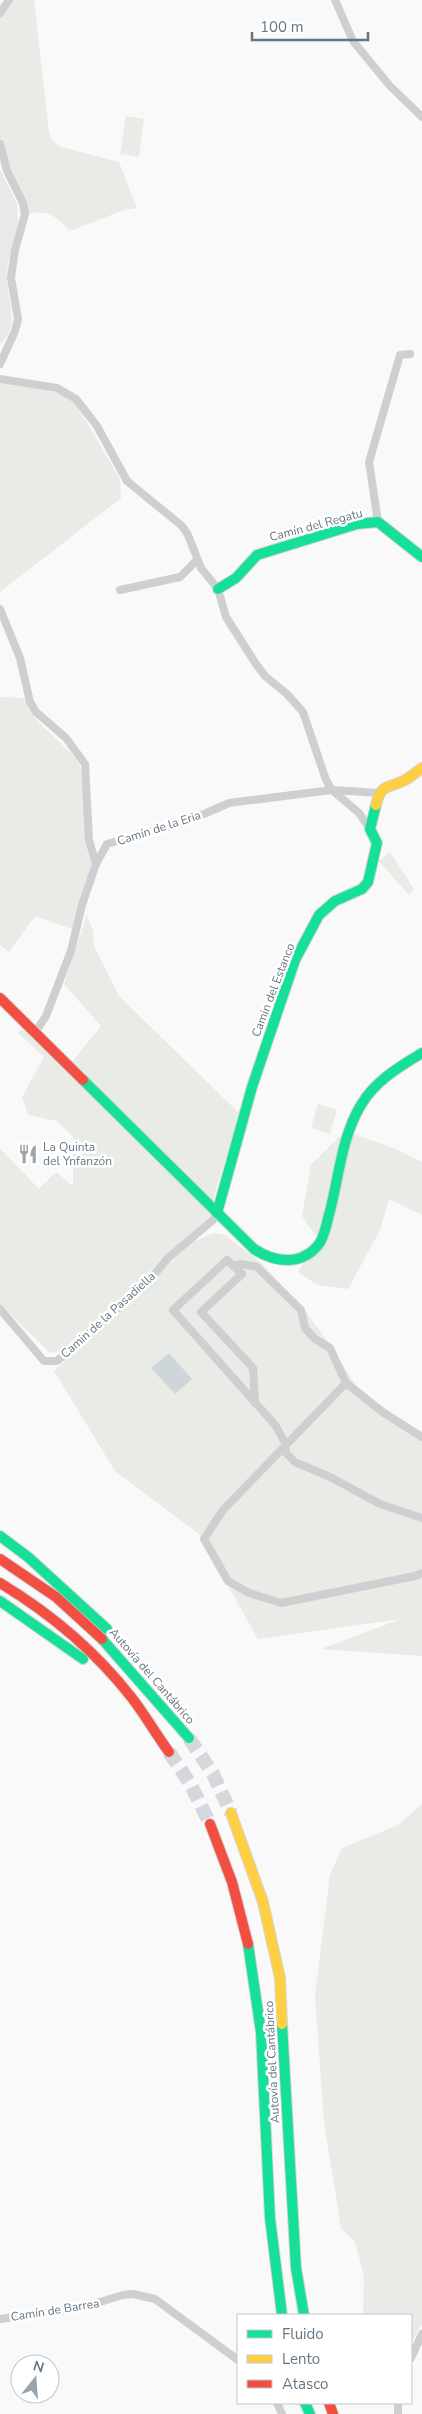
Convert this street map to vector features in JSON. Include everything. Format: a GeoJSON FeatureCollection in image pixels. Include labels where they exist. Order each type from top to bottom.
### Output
{"type":"FeatureCollection","features":[{"type":"Feature","properties":{"kind":"main road","name":"Camín del Regatu"},"geometry":{"type":"LineString","coordinates":[[218,588],[236,578],[257,555],[357,524],[378,522],[422,557]]}},
{"type":"Feature","properties":{"kind":"main road"},"geometry":{"type":"LineString","coordinates":[[379,793],[385,787],[405,780],[422,768]]}},
{"type":"Feature","properties":{"kind":"main road","name":"Camin del Estanco"},"geometry":{"type":"LineString","coordinates":[[217,1213],[252,1086],[295,960],[319,915],[335,901],[362,889],[368,882],[376,843],[370,829],[379,793]]}},
{"type":"Feature","properties":{"kind":"main road"},"geometry":{"type":"LineString","coordinates":[[0,998],[36,1031],[217,1213],[265,1258],[279,1262],[293,1261],[313,1252],[320,1243],[357,1113],[369,1093],[390,1075],[422,1053]]}},
{"type":"Feature","properties":{"kind":"main road"},"geometry":{"type":"LineString","coordinates":[[0,1536],[28,1557],[110,1632],[170,1702],[178,1725]]}},
{"type":"Feature","properties":{"kind":"main road","name":"Autovía del Cantábrico"},"geometry":{"type":"LineString","coordinates":[[0,1559],[66,1604],[106,1640],[190,1738]]}},
{"type":"Feature","properties":{"kind":"main road"},"geometry":{"type":"LineString","coordinates":[[0,1582],[61,1628],[96,1659],[128,1693],[169,1752],[91,1664],[0,1601]]}},
{"type":"Feature","properties":{"kind":"main road","name":"Autovía del Cantábrico"},"geometry":{"type":"LineString","coordinates":[[231,1813],[263,1902],[280,1978],[296,2268],[304,2314]]}},
{"type":"Feature","properties":{"kind":"main road","name":"Autovía del Cantábrico"},"geometry":{"type":"LineString","coordinates":[[210,1824],[228,1866],[242,1914],[253,1969],[264,2062],[270,2219],[282,2314]]}},
{"type":"Feature","properties":{"kind":"street"},"geometry":{"type":"LineString","coordinates":[[0,13],[9,0]]}},
{"type":"Feature","properties":{"kind":"street"},"geometry":{"type":"LineString","coordinates":[[335,0],[353,41],[390,86],[422,117]]}},
{"type":"Feature","properties":{"kind":"street"},"geometry":{"type":"LineString","coordinates":[[0,144],[7,171],[23,202],[25,214],[15,250],[11,278],[18,319],[15,331],[0,364]]}},
{"type":"Feature","properties":{"kind":"street"},"geometry":{"type":"LineString","coordinates":[[378,522],[369,462],[400,356],[410,354]]}},
{"type":"Feature","properties":{"kind":"street"},"geometry":{"type":"LineString","coordinates":[[0,379],[57,388],[76,399],[97,426],[126,481],[182,526],[188,535],[197,560],[218,588],[222,610],[256,664],[265,676],[303,712],[326,780],[332,790],[359,812],[370,829]]}},
{"type":"Feature","properties":{"kind":"street"},"geometry":{"type":"LineString","coordinates":[[120,590],[180,577],[197,560]]}},
{"type":"Feature","properties":{"kind":"street"},"geometry":{"type":"LineString","coordinates":[[0,609],[20,658],[30,702],[36,712],[66,738],[84,764],[91,845],[96,864]]}},
{"type":"Feature","properties":{"kind":"street","name":"Camín de la Eria"},"geometry":{"type":"LineString","coordinates":[[36,1031],[46,1016],[71,950],[82,905],[96,864],[107,844],[188,821],[229,802],[332,790],[379,793]]}},
{"type":"Feature","properties":{"kind":"street"},"geometry":{"type":"LineString","coordinates":[[91,845],[107,844]]}},
{"type":"Feature","properties":{"kind":"street","name":"Camin de la Pasadiella"},"geometry":{"type":"LineString","coordinates":[[0,1309],[44,1361],[56,1361],[148,1282],[168,1258],[213,1220],[217,1213]]}},
{"type":"Feature","properties":{"kind":"street"},"geometry":{"type":"LineString","coordinates":[[255,1403],[253,1368],[201,1312],[242,1274],[227,1260],[173,1310],[255,1403],[276,1426],[285,1444],[286,1453],[295,1462],[332,1478],[380,1504],[422,1518]]}},
{"type":"Feature","properties":{"kind":"street"},"geometry":{"type":"LineString","coordinates":[[233,1266],[241,1264],[257,1267],[301,1310],[305,1328],[315,1339],[330,1348],[346,1383],[384,1413],[422,1437]]}},
{"type":"Feature","properties":{"kind":"street"},"geometry":{"type":"LineString","coordinates":[[346,1383],[222,1510],[204,1539],[228,1581],[248,1593],[281,1603],[422,1573]]}},
{"type":"Feature","properties":{"kind":"street","name":"Camín de Barrea"},"geometry":{"type":"LineString","coordinates":[[0,2319],[80,2308],[123,2295],[133,2294],[155,2300],[237,2359]]}},
{"type":"Feature","properties":{"kind":"street"},"geometry":{"type":"LineString","coordinates":[[412,2356],[422,2334]]}},
{"type":"Feature","properties":{"kind":"shaded area"},"geometry":{"type":"Polygon","coordinates":[[[9,0],[34,0],[49,132],[53,141],[61,147],[119,162],[137,208],[124,210],[70,231],[55,217],[45,213],[25,214],[0,144],[0,13],[9,0]]]}},
{"type":"Feature","properties":{"kind":"shaded area"},"geometry":{"type":"Polygon","coordinates":[[[126,116],[144,119],[139,157],[120,154],[126,116]]]}},
{"type":"Feature","properties":{"kind":"shaded area"},"geometry":{"type":"Polygon","coordinates":[[[0,170],[17,203],[18,223],[8,263],[9,297],[0,293],[0,170]]]}},
{"type":"Feature","properties":{"kind":"shaded area"},"geometry":{"type":"Polygon","coordinates":[[[0,293],[9,297],[11,322],[8,334],[0,344],[0,293]]]}},
{"type":"Feature","properties":{"kind":"shaded area"},"geometry":{"type":"Polygon","coordinates":[[[0,383],[60,393],[76,404],[120,479],[121,498],[0,592],[0,383]]]}},
{"type":"Feature","properties":{"kind":"shaded area"},"geometry":{"type":"Polygon","coordinates":[[[0,697],[25,698],[34,717],[74,756],[80,765],[92,864],[72,929],[35,916],[9,952],[0,945],[0,697]]]}},
{"type":"Feature","properties":{"kind":"shaded area"},"geometry":{"type":"Polygon","coordinates":[[[390,852],[414,889],[409,895],[379,861],[390,852]]]}},
{"type":"Feature","properties":{"kind":"shaded area"},"geometry":{"type":"Polygon","coordinates":[[[87,915],[93,931],[94,946],[119,996],[240,1114],[215,1192],[210,1217],[63,1350],[50,1353],[0,1304],[0,1148],[39,1189],[56,1172],[73,1186],[73,1137],[57,1121],[28,1115],[22,1097],[44,1057],[17,1032],[25,1029],[67,1068],[101,1026],[64,984],[87,915]]]}},
{"type":"Feature","properties":{"kind":"shaded area"},"geometry":{"type":"Polygon","coordinates":[[[318,1104],[337,1110],[330,1134],[311,1128],[318,1104]]]}},
{"type":"Feature","properties":{"kind":"shaded area"},"geometry":{"type":"Polygon","coordinates":[[[345,1131],[396,1149],[422,1162],[422,1215],[389,1199],[380,1230],[348,1289],[317,1285],[298,1272],[318,1239],[302,1216],[311,1165],[345,1131]]]}},
{"type":"Feature","properties":{"kind":"shaded area"},"geometry":{"type":"Polygon","coordinates":[[[214,1233],[225,1235],[260,1262],[303,1308],[328,1342],[360,1392],[422,1434],[422,1656],[321,1649],[401,1619],[258,1639],[199,1534],[115,1471],[54,1371],[192,1242],[214,1233]]]}},
{"type":"Feature","properties":{"kind":"shaded area"},"geometry":{"type":"Polygon","coordinates":[[[169,1353],[192,1379],[175,1394],[151,1368],[169,1353]]]}},
{"type":"Feature","properties":{"kind":"shaded area"},"geometry":{"type":"Polygon","coordinates":[[[422,1804],[422,2324],[412,2341],[412,2314],[363,2314],[364,2276],[355,2242],[341,2228],[324,2122],[315,1995],[330,1875],[342,1848],[398,1825],[422,1804]]]}},
{"type":"Feature","properties":{"kind":"tunnel"},"geometry":{"type":"LineString","coordinates":[[189,1738],[213,1774],[231,1813]]}},
{"type":"Feature","properties":{"kind":"tunnel"},"geometry":{"type":"LineString","coordinates":[[169,1752],[191,1785],[210,1824]]}},
{"type":"Feature","properties":{"kind":"traffic: fast"},"geometry":{"type":"LineString","coordinates":[[218,589],[236,578],[257,555],[357,524],[378,522],[422,557]]}},
{"type":"Feature","properties":{"kind":"traffic: fast"},"geometry":{"type":"LineString","coordinates":[[217,1213],[252,1087],[295,960],[319,915],[335,901],[362,889],[368,882],[377,843],[370,829],[376,805]]}},
{"type":"Feature","properties":{"kind":"traffic: fast"},"geometry":{"type":"LineString","coordinates":[[83,1080],[254,1249],[271,1257],[288,1260],[305,1256],[321,1241],[330,1211],[345,1143],[361,1105],[380,1082],[396,1069],[422,1053]]}},
{"type":"Feature","properties":{"kind":"traffic: fast"},"geometry":{"type":"LineString","coordinates":[[0,1536],[28,1557],[107,1629]]}},
{"type":"Feature","properties":{"kind":"traffic: fast"},"geometry":{"type":"LineString","coordinates":[[0,1601],[83,1659]]}},
{"type":"Feature","properties":{"kind":"traffic: fast"},"geometry":{"type":"LineString","coordinates":[[102,1639],[189,1738]]}},
{"type":"Feature","properties":{"kind":"traffic: fast"},"geometry":{"type":"LineString","coordinates":[[248,1944],[261,2032],[270,2218],[282,2314]]}},
{"type":"Feature","properties":{"kind":"traffic: fast"},"geometry":{"type":"LineString","coordinates":[[282,2024],[296,2268],[304,2314]]}},
{"type":"Feature","properties":{"kind":"traffic: fast"},"geometry":{"type":"LineString","coordinates":[[305,2404],[310,2414]]}},
{"type":"Feature","properties":{"kind":"traffic: slow"},"geometry":{"type":"LineString","coordinates":[[376,805],[383,790],[407,779],[422,768]]}},
{"type":"Feature","properties":{"kind":"traffic: slow"},"geometry":{"type":"LineString","coordinates":[[231,1813],[263,1902],[280,1978],[282,2024]]}},
{"type":"Feature","properties":{"kind":"traffic: jam"},"geometry":{"type":"LineString","coordinates":[[0,998],[83,1080]]}},
{"type":"Feature","properties":{"kind":"traffic: jam"},"geometry":{"type":"LineString","coordinates":[[0,1559],[56,1597],[102,1639]]}},
{"type":"Feature","properties":{"kind":"traffic: jam"},"geometry":{"type":"LineString","coordinates":[[0,1583],[37,1607],[88,1649],[132,1698],[169,1752]]}},
{"type":"Feature","properties":{"kind":"traffic: jam"},"geometry":{"type":"LineString","coordinates":[[210,1824],[232,1882],[248,1944]]}},
{"type":"Feature","properties":{"kind":"traffic: jam"},"geometry":{"type":"LineString","coordinates":[[329,2404],[333,2414]]}},
{"type":"Feature","properties":{"kind":"place","name":"La Quinta del Ynfanzón"},"geometry":{"type":"Point","coordinates":[28,1154]}}]}
